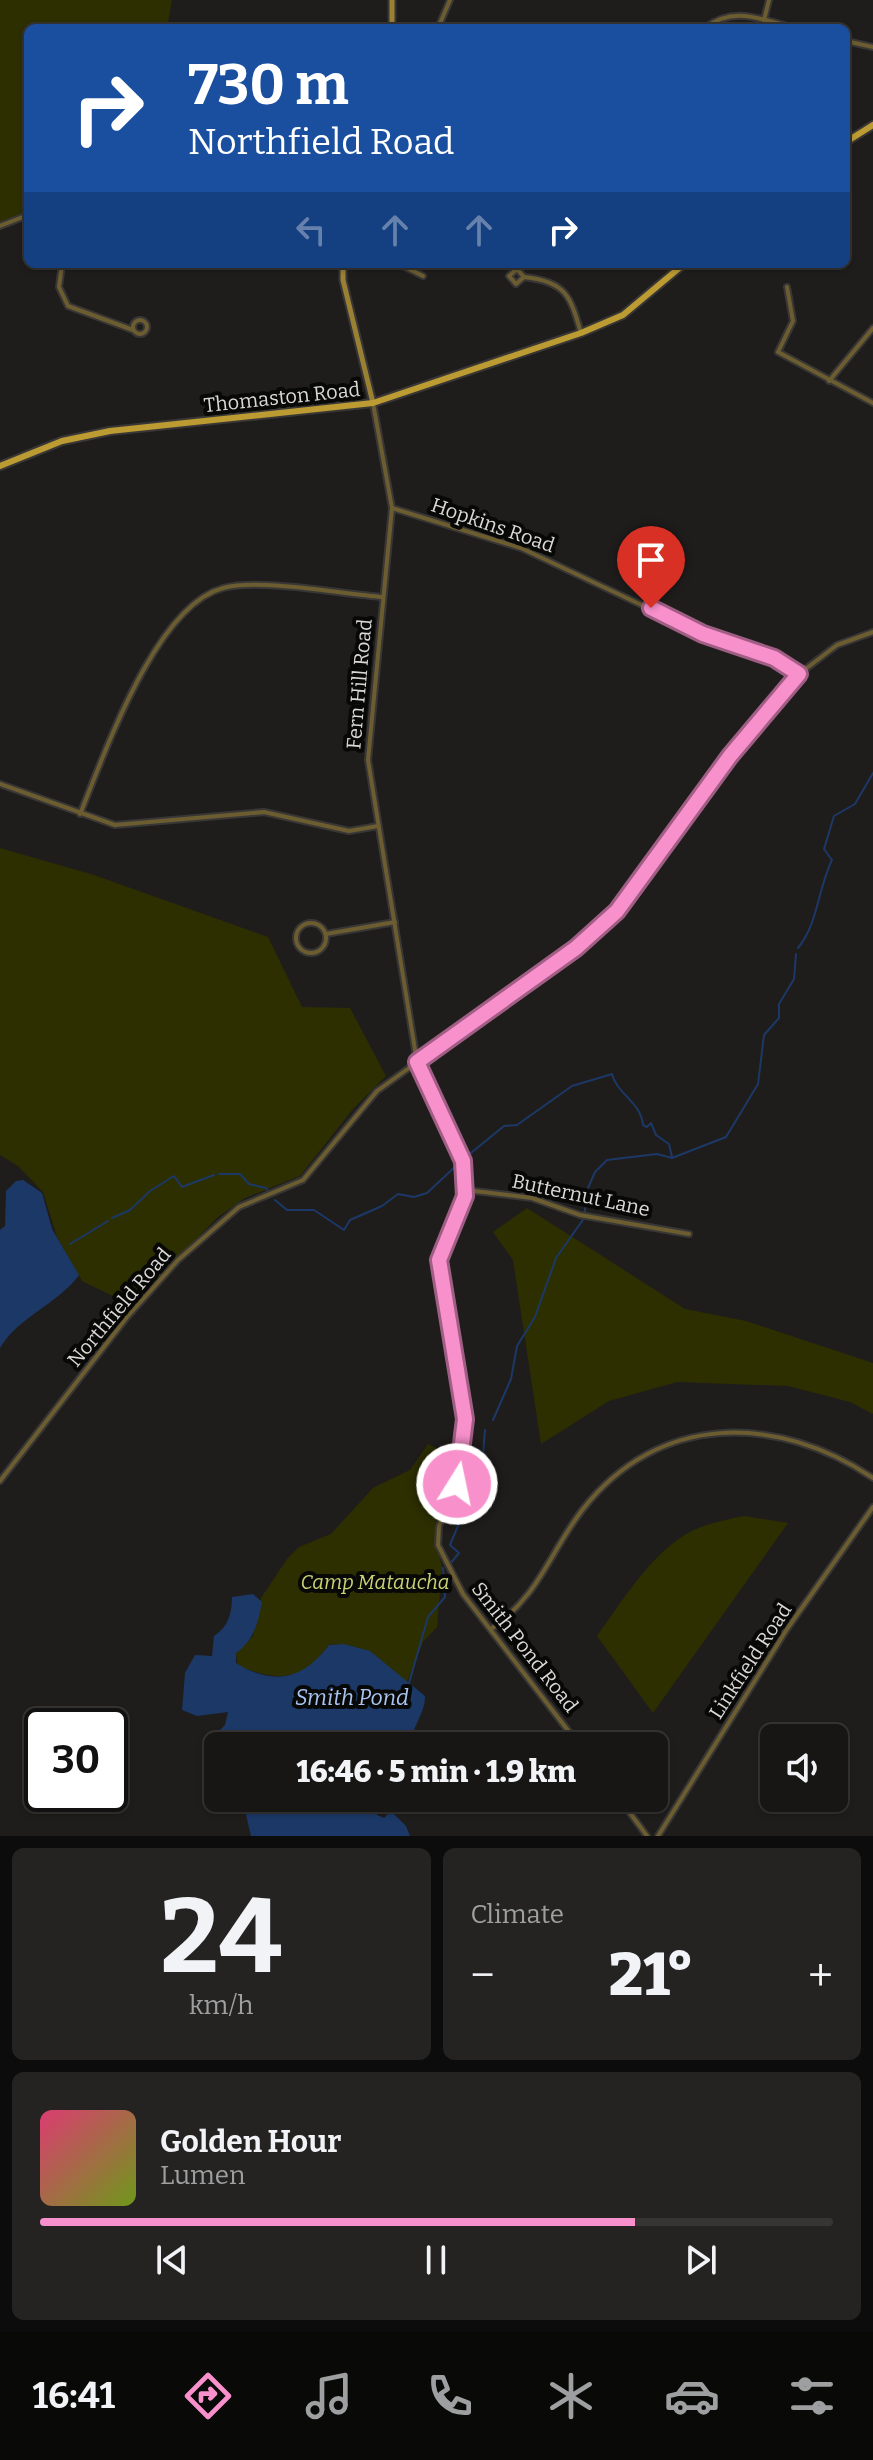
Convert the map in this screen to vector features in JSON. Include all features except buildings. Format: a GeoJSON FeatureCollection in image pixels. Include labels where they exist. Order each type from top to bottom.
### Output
{"type":"FeatureCollection","features":[{"type":"Feature","properties":{"kind":"main road"},"geometry":{"type":"LineString","coordinates":[[392,0],[392,24]]}},
{"type":"Feature","properties":{"kind":"main road"},"geometry":{"type":"LineString","coordinates":[[850,139],[873,125]]}},
{"type":"Feature","properties":{"kind":"main road"},"geometry":{"type":"LineString","coordinates":[[343,268],[343,280],[373,403]]}},
{"type":"Feature","properties":{"kind":"main road","name":"Thomaston Road"},"geometry":{"type":"LineString","coordinates":[[0,466],[62,441],[110,431],[373,403],[581,333],[623,315],[679,268]]}},
{"type":"Feature","properties":{"kind":"street"},"geometry":{"type":"LineString","coordinates":[[440,24],[450,0]]}},
{"type":"Feature","properties":{"kind":"street"},"geometry":{"type":"LineString","coordinates":[[764,20],[769,0]]}},
{"type":"Feature","properties":{"kind":"street"},"geometry":{"type":"LineString","coordinates":[[711,24],[726,15],[780,24]]}},
{"type":"Feature","properties":{"kind":"street"},"geometry":{"type":"LineString","coordinates":[[850,42],[873,47]]}},
{"type":"Feature","properties":{"kind":"street"},"geometry":{"type":"LineString","coordinates":[[0,226],[24,217]]}},
{"type":"Feature","properties":{"kind":"street"},"geometry":{"type":"LineString","coordinates":[[61,268],[59,287],[68,306],[133,330]]}},
{"type":"Feature","properties":{"kind":"street"},"geometry":{"type":"LineString","coordinates":[[407,268],[423,276]]}},
{"type":"Feature","properties":{"kind":"street"},"geometry":{"type":"LineString","coordinates":[[524,277],[551,281],[564,291],[581,333]]}},
{"type":"Feature","properties":{"kind":"street"},"geometry":{"type":"LineString","coordinates":[[787,287],[793,321],[778,349],[780,355],[873,403]]}},
{"type":"Feature","properties":{"kind":"street"},"geometry":{"type":"LineString","coordinates":[[829,381],[873,328]]}},
{"type":"Feature","properties":{"kind":"street","name":"Fern Hill Road"},"geometry":{"type":"LineString","coordinates":[[373,403],[392,508],[368,760],[417,1062]]}},
{"type":"Feature","properties":{"kind":"street","name":"Hopkins Road"},"geometry":{"type":"LineString","coordinates":[[392,508],[521,548],[703,634],[774,658],[799,674]]}},
{"type":"Feature","properties":{"kind":"street"},"geometry":{"type":"LineString","coordinates":[[80,814],[107,745],[169,626],[193,602],[223,588],[252,586],[382,597]]}},
{"type":"Feature","properties":{"kind":"street","name":"Northfield Road"},"geometry":{"type":"LineString","coordinates":[[0,1481],[134,1308],[178,1260],[239,1207],[303,1180],[370,1097],[576,948],[617,911],[742,741],[799,674],[837,645],[873,632]]}},
{"type":"Feature","properties":{"kind":"street"},"geometry":{"type":"LineString","coordinates":[[0,784],[80,814],[128,826],[264,812],[349,831],[378,826]]}},
{"type":"Feature","properties":{"kind":"street"},"geometry":{"type":"LineString","coordinates":[[325,934],[395,922]]}},
{"type":"Feature","properties":{"kind":"street"},"geometry":{"type":"LineString","coordinates":[[308,923],[318,925],[325,934],[323,946],[313,952],[303,950],[297,941],[299,928],[308,923]]}},
{"type":"Feature","properties":{"kind":"street"},"geometry":{"type":"LineString","coordinates":[[417,1062],[463,1161],[466,1190]]}},
{"type":"Feature","properties":{"kind":"street","name":"Butternut Lane"},"geometry":{"type":"LineString","coordinates":[[466,1190],[532,1198],[586,1215],[689,1234]]}},
{"type":"Feature","properties":{"kind":"street","name":"Smith Pond Road"},"geometry":{"type":"LineString","coordinates":[[466,1190],[439,1260],[463,1397],[465,1436],[458,1479],[438,1539],[451,1575],[569,1732]]}},
{"type":"Feature","properties":{"kind":"street"},"geometry":{"type":"LineString","coordinates":[[490,1629],[532,1593],[573,1524],[596,1493],[625,1469],[664,1447],[715,1434],[779,1435],[819,1447],[873,1478]]}},
{"type":"Feature","properties":{"kind":"street","name":"Linkfield Road"},"geometry":{"type":"LineString","coordinates":[[658,1836],[787,1629],[873,1507]]}},
{"type":"Feature","properties":{"kind":"street"},"geometry":{"type":"LineString","coordinates":[[629,1812],[647,1836]]}},
{"type":"Feature","properties":{"kind":"green space"},"geometry":{"type":"Polygon","coordinates":[[[0,0],[172,0],[168,24],[24,24],[24,214],[0,223],[0,0]]]}},
{"type":"Feature","properties":{"kind":"green space"},"geometry":{"type":"Polygon","coordinates":[[[0,848],[94,875],[268,937],[302,1007],[350,1008],[386,1076],[353,1109],[300,1176],[245,1198],[218,1217],[131,1305],[82,1281],[57,1237],[43,1192],[18,1166],[0,1155],[0,848]]]}},
{"type":"Feature","properties":{"kind":"green space"},"geometry":{"type":"Polygon","coordinates":[[[527,1208],[685,1309],[746,1321],[873,1363],[873,1414],[850,1402],[788,1386],[677,1382],[609,1401],[541,1444],[513,1260],[493,1232],[527,1208]]]}},
{"type":"Feature","properties":{"kind":"green space","name":"Camp Mataucha"},"geometry":{"type":"Polygon","coordinates":[[[428,1444],[460,1459],[455,1485],[435,1537],[442,1567],[437,1627],[423,1642],[407,1682],[372,1654],[353,1646],[329,1645],[309,1666],[288,1675],[277,1676],[238,1666],[236,1653],[253,1636],[261,1598],[287,1559],[299,1547],[331,1534],[373,1488],[410,1470],[428,1444]]]}},
{"type":"Feature","properties":{"kind":"green space"},"geometry":{"type":"Polygon","coordinates":[[[744,1516],[788,1523],[653,1713],[597,1636],[642,1574],[670,1546],[701,1527],[744,1516]]]}},
{"type":"Feature","properties":{"kind":"water"},"geometry":{"type":"Polygon","coordinates":[[[23,1180],[42,1193],[52,1229],[79,1275],[17,1328],[0,1348],[0,1230],[5,1226],[6,1191],[16,1181],[23,1180]]]}},
{"type":"Feature","properties":{"kind":"water","name":"Smith Pond"},"geometry":{"type":"Polygon","coordinates":[[[253,1594],[262,1602],[251,1637],[236,1653],[236,1663],[262,1675],[287,1676],[309,1666],[329,1645],[344,1644],[370,1651],[425,1696],[414,1732],[218,1732],[225,1725],[228,1712],[197,1716],[182,1710],[185,1673],[195,1655],[212,1656],[214,1636],[228,1620],[232,1597],[253,1594]]]}},
{"type":"Feature","properties":{"kind":"water"},"geometry":{"type":"Polygon","coordinates":[[[245,1812],[376,1812],[384,1818],[392,1812],[406,1826],[410,1836],[251,1836],[245,1812]]]}},
{"type":"Feature","properties":{"kind":"waterway"},"geometry":{"type":"LineString","coordinates":[[798,948],[810,928],[832,860],[824,849],[834,816],[855,804],[873,773]]}},
{"type":"Feature","properties":{"kind":"waterway"},"geometry":{"type":"LineString","coordinates":[[493,1420],[511,1379],[517,1346],[535,1317],[556,1258],[585,1217],[585,1195],[595,1172],[607,1160],[657,1154],[672,1158],[726,1137],[758,1084],[764,1035],[779,1018],[779,1004],[794,979],[796,954]]}},
{"type":"Feature","properties":{"kind":"waterway"},"geometry":{"type":"LineString","coordinates":[[466,1157],[504,1126],[517,1125],[572,1086],[612,1074],[618,1087],[638,1110],[643,1125],[647,1127],[651,1123],[656,1135],[669,1144],[672,1157]]}},
{"type":"Feature","properties":{"kind":"waterway"},"geometry":{"type":"LineString","coordinates":[[275,1200],[287,1210],[314,1210],[344,1230],[350,1220],[382,1206],[398,1194],[414,1197],[427,1193],[457,1165]]}},
{"type":"Feature","properties":{"kind":"waterway"},"geometry":{"type":"LineString","coordinates":[[219,1174],[240,1174],[249,1184],[266,1188],[269,1192]]}},
{"type":"Feature","properties":{"kind":"waterway"},"geometry":{"type":"LineString","coordinates":[[112,1218],[130,1210],[150,1191],[174,1176],[182,1187],[214,1175]]}},
{"type":"Feature","properties":{"kind":"waterway"},"geometry":{"type":"LineString","coordinates":[[70,1244],[108,1221]]}},
{"type":"Feature","properties":{"kind":"waterway"},"geometry":{"type":"LineString","coordinates":[[464,1509],[483,1455],[485,1430]]}},
{"type":"Feature","properties":{"kind":"waterway"},"geometry":{"type":"LineString","coordinates":[[450,1564],[459,1553],[450,1545],[462,1516]]}},
{"type":"Feature","properties":{"kind":"waterway"},"geometry":{"type":"LineString","coordinates":[[409,1683],[428,1617],[445,1597],[443,1568]]}},
{"type":"Feature","properties":{"kind":"route"},"geometry":{"type":"LineString","coordinates":[[457,1484],[465,1419],[439,1260],[465,1196],[466,1177],[463,1161],[427,1090],[417,1062],[576,948],[617,911],[730,756],[799,674],[774,658],[749,647],[703,634],[651,608]]}}]}
